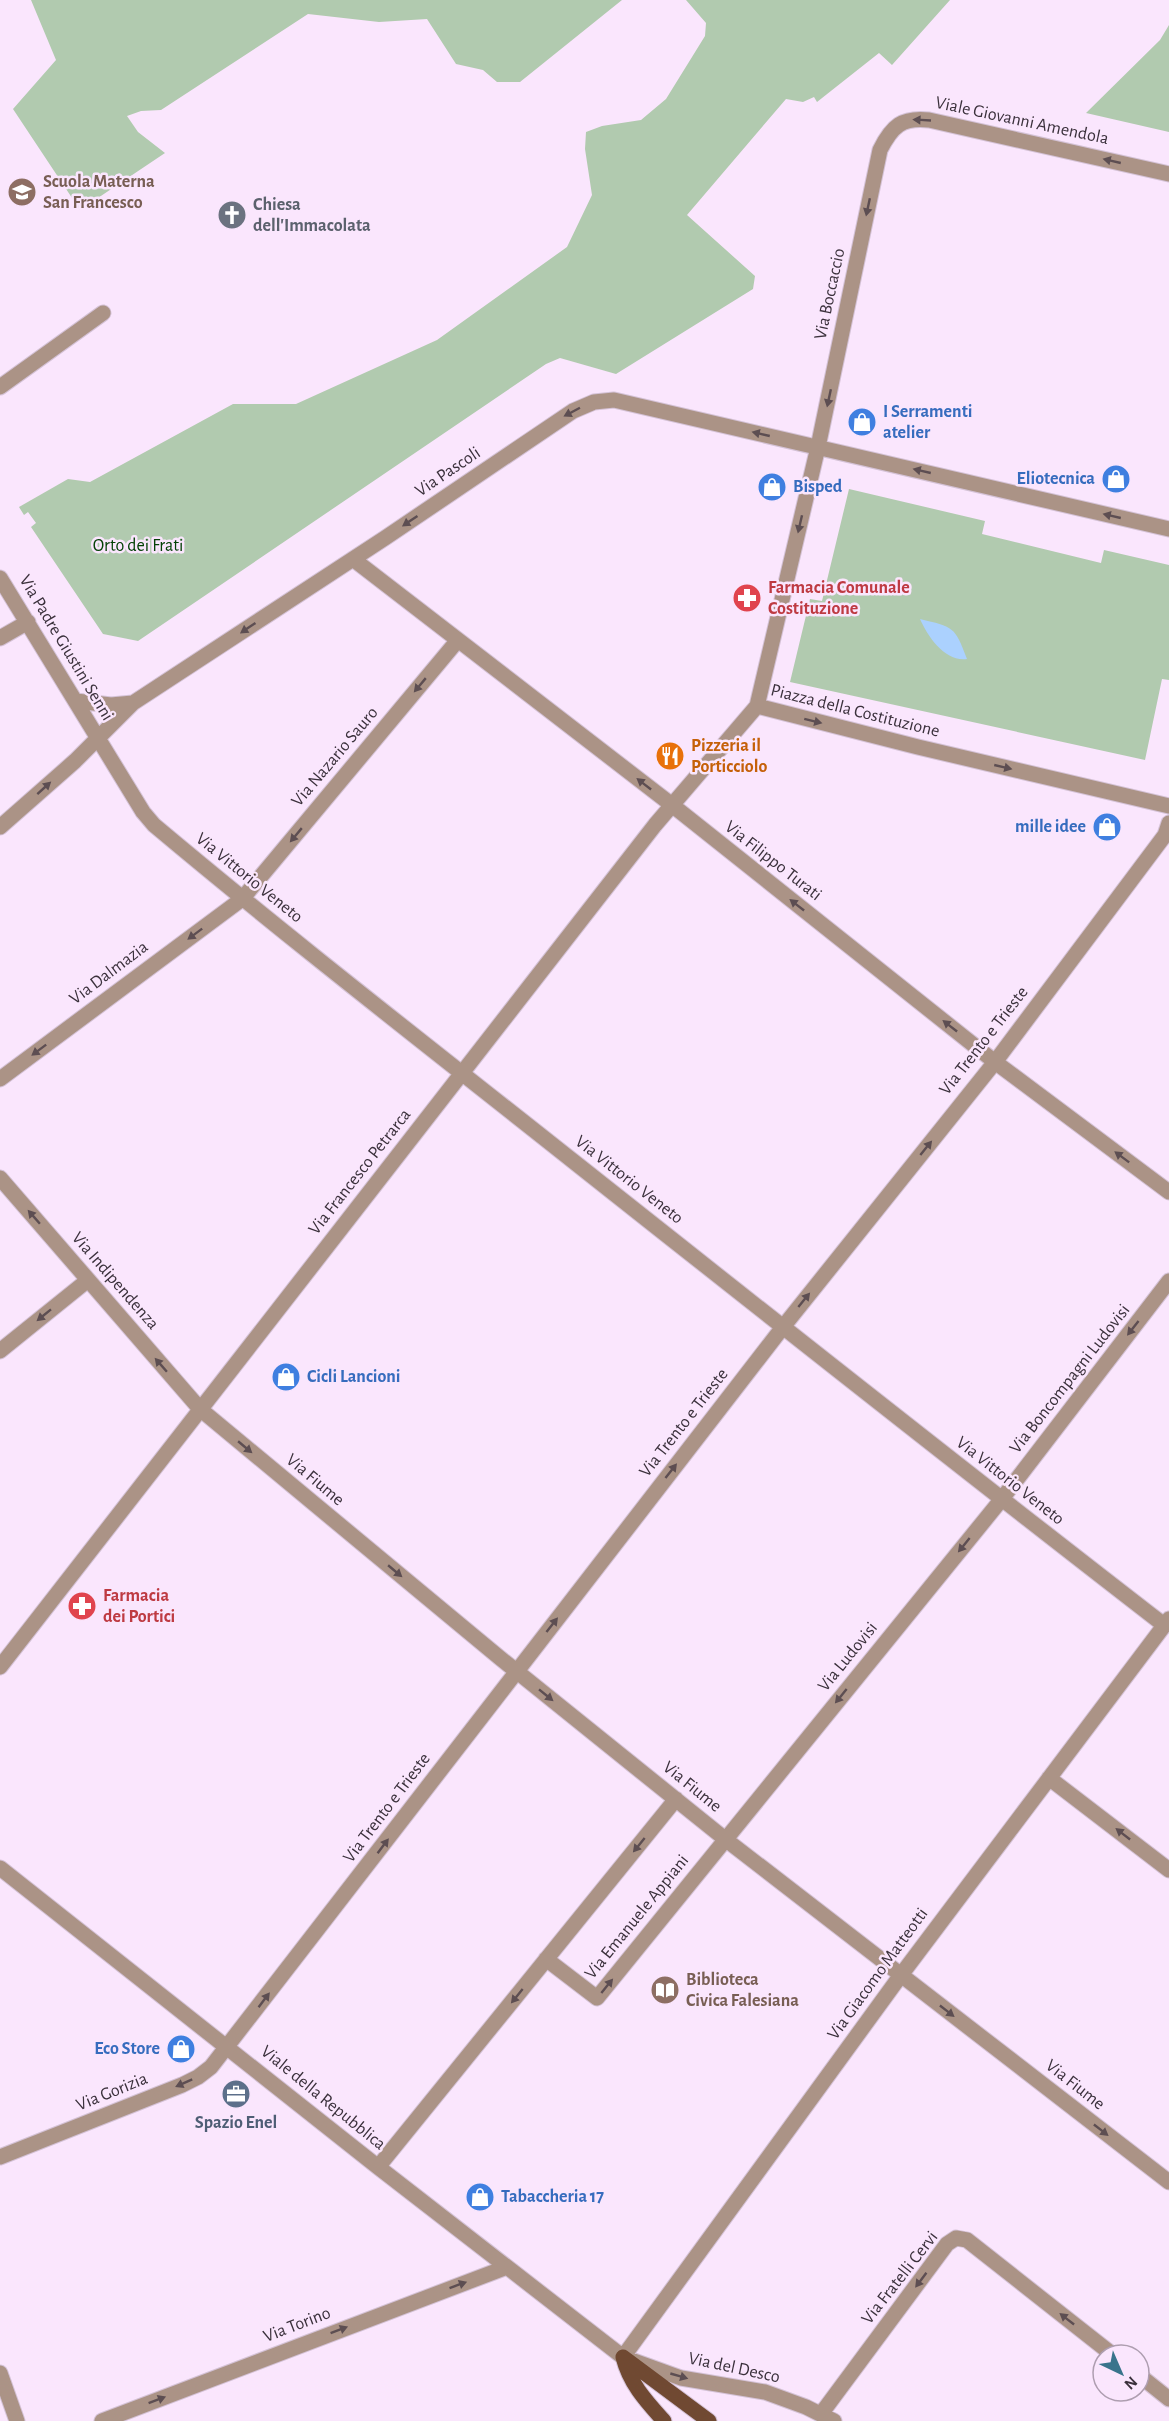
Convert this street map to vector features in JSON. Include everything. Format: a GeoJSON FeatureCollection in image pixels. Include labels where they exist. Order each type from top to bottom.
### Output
{"type":"FeatureCollection","features":[{"type":"Feature","properties":{"kind":"main road"},"geometry":{"type":"LineString","coordinates":[[623,2357],[630,2379],[662,2420]]}},
{"type":"Feature","properties":{"kind":"main road"},"geometry":{"type":"LineString","coordinates":[[623,2357],[709,2421]]}},
{"type":"Feature","properties":{"kind":"street","name":"Viale Giovanni Amendola"},"geometry":{"type":"LineString","coordinates":[[880,150],[891,130],[908,120],[919,119],[1169,174]]}},
{"type":"Feature","properties":{"kind":"street","name":"Via Boccaccio"},"geometry":{"type":"LineString","coordinates":[[818,447],[880,150]]}},
{"type":"Feature","properties":{"kind":"street"},"geometry":{"type":"LineString","coordinates":[[0,387],[103,313]]}},
{"type":"Feature","properties":{"kind":"street","name":"Via Pascoli"},"geometry":{"type":"LineString","coordinates":[[0,827],[133,703],[573,411],[594,402],[614,400],[818,447]]}},
{"type":"Feature","properties":{"kind":"street"},"geometry":{"type":"LineString","coordinates":[[818,447],[1169,529]]}},
{"type":"Feature","properties":{"kind":"street","name":"Piazza della Costituzione"},"geometry":{"type":"LineString","coordinates":[[818,447],[757,706],[918,747],[1169,806]]}},
{"type":"Feature","properties":{"kind":"street","name":"Via Filippo Turati"},"geometry":{"type":"LineString","coordinates":[[353,559],[672,805],[995,1062],[1169,1192]]}},
{"type":"Feature","properties":{"kind":"street","name":"Via Padre Giustini Senni"},"geometry":{"type":"LineString","coordinates":[[0,578],[98,738]]}},
{"type":"Feature","properties":{"kind":"street"},"geometry":{"type":"LineString","coordinates":[[0,639],[28,622]]}},
{"type":"Feature","properties":{"kind":"street","name":"Via Nazario Sauro"},"geometry":{"type":"LineString","coordinates":[[242,899],[458,640]]}},
{"type":"Feature","properties":{"kind":"street"},"geometry":{"type":"LineString","coordinates":[[76,701],[111,705],[133,703]]}},
{"type":"Feature","properties":{"kind":"street","name":"Via Francesco Petrarca"},"geometry":{"type":"LineString","coordinates":[[0,1667],[672,805],[757,706]]}},
{"type":"Feature","properties":{"kind":"street","name":"Via Vittorio Veneto"},"geometry":{"type":"LineString","coordinates":[[98,738],[143,812],[154,825],[242,899],[1001,1500],[1166,1622]]}},
{"type":"Feature","properties":{"kind":"street","name":"Via Trento e Trieste"},"geometry":{"type":"LineString","coordinates":[[228,2047],[783,1327],[995,1062],[1165,835],[1169,824]]}},
{"type":"Feature","properties":{"kind":"street","name":"Via Dalmazia"},"geometry":{"type":"LineString","coordinates":[[0,1079],[242,899]]}},
{"type":"Feature","properties":{"kind":"street","name":"Via Indipendenza"},"geometry":{"type":"LineString","coordinates":[[0,1178],[200,1409]]}},
{"type":"Feature","properties":{"kind":"street"},"geometry":{"type":"LineString","coordinates":[[0,1351],[88,1280]]}},
{"type":"Feature","properties":{"kind":"street","name":"Via Boncompagni Ludovisi"},"geometry":{"type":"LineString","coordinates":[[1001,1500],[1169,1281]]}},
{"type":"Feature","properties":{"kind":"street","name":"Via Fiume"},"geometry":{"type":"LineString","coordinates":[[200,1409],[516,1671],[725,1839],[1169,2182]]}},
{"type":"Feature","properties":{"kind":"street","name":"Via Ludovisi"},"geometry":{"type":"LineString","coordinates":[[725,1839],[1001,1500]]}},
{"type":"Feature","properties":{"kind":"street","name":"Via Giacomo Matteotti"},"geometry":{"type":"LineString","coordinates":[[623,2357],[901,1975],[1166,1622]]}},
{"type":"Feature","properties":{"kind":"street"},"geometry":{"type":"LineString","coordinates":[[1049,1778],[1169,1870]]}},
{"type":"Feature","properties":{"kind":"street"},"geometry":{"type":"LineString","coordinates":[[378,2167],[676,1799]]}},
{"type":"Feature","properties":{"kind":"street","name":"Via Emanuele Appiani"},"geometry":{"type":"LineString","coordinates":[[546,1959],[597,1998],[725,1839]]}},
{"type":"Feature","properties":{"kind":"street","name":"Viale della Repubblica"},"geometry":{"type":"LineString","coordinates":[[0,1868],[378,2167],[623,2357]]}},
{"type":"Feature","properties":{"kind":"street","name":"Via Gorizia"},"geometry":{"type":"LineString","coordinates":[[0,2157],[182,2085],[211,2067],[228,2047]]}},
{"type":"Feature","properties":{"kind":"street","name":"Via Fratelli Cervi"},"geometry":{"type":"LineString","coordinates":[[828,2418],[947,2244],[956,2238],[967,2240],[1098,2343]]}},
{"type":"Feature","properties":{"kind":"street","name":"Via Torino"},"geometry":{"type":"LineString","coordinates":[[102,2421],[507,2267]]}},
{"type":"Feature","properties":{"kind":"street","name":"Via del Desco"},"geometry":{"type":"LineString","coordinates":[[623,2357],[681,2378],[765,2392],[828,2418]]}},
{"type":"Feature","properties":{"kind":"street"},"geometry":{"type":"LineString","coordinates":[[0,2373],[17,2421]]}},
{"type":"Feature","properties":{"kind":"street"},"geometry":{"type":"LineString","coordinates":[[1151,2385],[1169,2399]]}},
{"type":"Feature","properties":{"kind":"green space"},"geometry":{"type":"Polygon","coordinates":[[[31,0],[622,0],[520,82],[497,82],[483,70],[456,64],[427,19],[379,22],[308,14],[161,110],[141,111],[127,116],[138,132],[165,153],[80,210],[13,109],[56,60],[31,0]]]}},
{"type":"Feature","properties":{"kind":"green space","name":"Orto dei Frati"},"geometry":{"type":"Polygon","coordinates":[[[686,0],[950,0],[892,65],[879,53],[817,102],[814,97],[803,102],[786,99],[687,215],[755,276],[753,289],[616,374],[560,358],[546,364],[138,641],[103,634],[31,527],[36,523],[28,512],[24,515],[19,507],[68,479],[90,482],[233,404],[296,404],[437,340],[567,247],[592,195],[585,149],[586,132],[602,126],[641,120],[666,99],[705,36],[706,23],[686,0]]]}},
{"type":"Feature","properties":{"kind":"green space"},"geometry":{"type":"Polygon","coordinates":[[[1169,25],[1169,132],[1086,113],[1160,40],[1169,25]]]}},
{"type":"Feature","properties":{"kind":"green space"},"geometry":{"type":"Polygon","coordinates":[[[849,489],[985,521],[982,534],[1101,563],[1104,550],[1169,565],[1169,680],[1162,679],[1145,760],[790,682],[810,599],[822,601],[849,489]]]}},
{"type":"Feature","properties":{"kind":"water"},"geometry":{"type":"Polygon","coordinates":[[[920,619],[946,626],[956,634],[967,659],[952,657],[938,647],[920,619]]]}},
{"type":"Feature","properties":{"kind":"place","name":"Scuola Materna San Francesco"},"geometry":{"type":"Point","coordinates":[22,192]}},
{"type":"Feature","properties":{"kind":"place","name":"Chiesa dell'Immacolata"},"geometry":{"type":"Point","coordinates":[232,215]}},
{"type":"Feature","properties":{"kind":"place","name":"I Serramenti atelier"},"geometry":{"type":"Point","coordinates":[862,422]}},
{"type":"Feature","properties":{"kind":"place","name":"Eliotecnica"},"geometry":{"type":"Point","coordinates":[1116,479]}},
{"type":"Feature","properties":{"kind":"place","name":"Bisped"},"geometry":{"type":"Point","coordinates":[772,487]}},
{"type":"Feature","properties":{"kind":"place","name":"Farmacia Comunale Costituzione"},"geometry":{"type":"Point","coordinates":[747,598]}},
{"type":"Feature","properties":{"kind":"place","name":"Pizzeria il Porticciolo"},"geometry":{"type":"Point","coordinates":[670,756]}},
{"type":"Feature","properties":{"kind":"place","name":"mille idee"},"geometry":{"type":"Point","coordinates":[1107,827]}},
{"type":"Feature","properties":{"kind":"place","name":"Cicli Lancioni"},"geometry":{"type":"Point","coordinates":[286,1377]}},
{"type":"Feature","properties":{"kind":"place","name":"Farmacia dei Portici"},"geometry":{"type":"Point","coordinates":[82,1606]}},
{"type":"Feature","properties":{"kind":"place","name":"Biblioteca Civica Falesiana"},"geometry":{"type":"Point","coordinates":[665,1990]}},
{"type":"Feature","properties":{"kind":"place","name":"Eco Store"},"geometry":{"type":"Point","coordinates":[181,2049]}},
{"type":"Feature","properties":{"kind":"place","name":"Spazio Enel"},"geometry":{"type":"Point","coordinates":[236,2094]}},
{"type":"Feature","properties":{"kind":"place","name":"Tabaccheria 17"},"geometry":{"type":"Point","coordinates":[480,2197]}}]}
